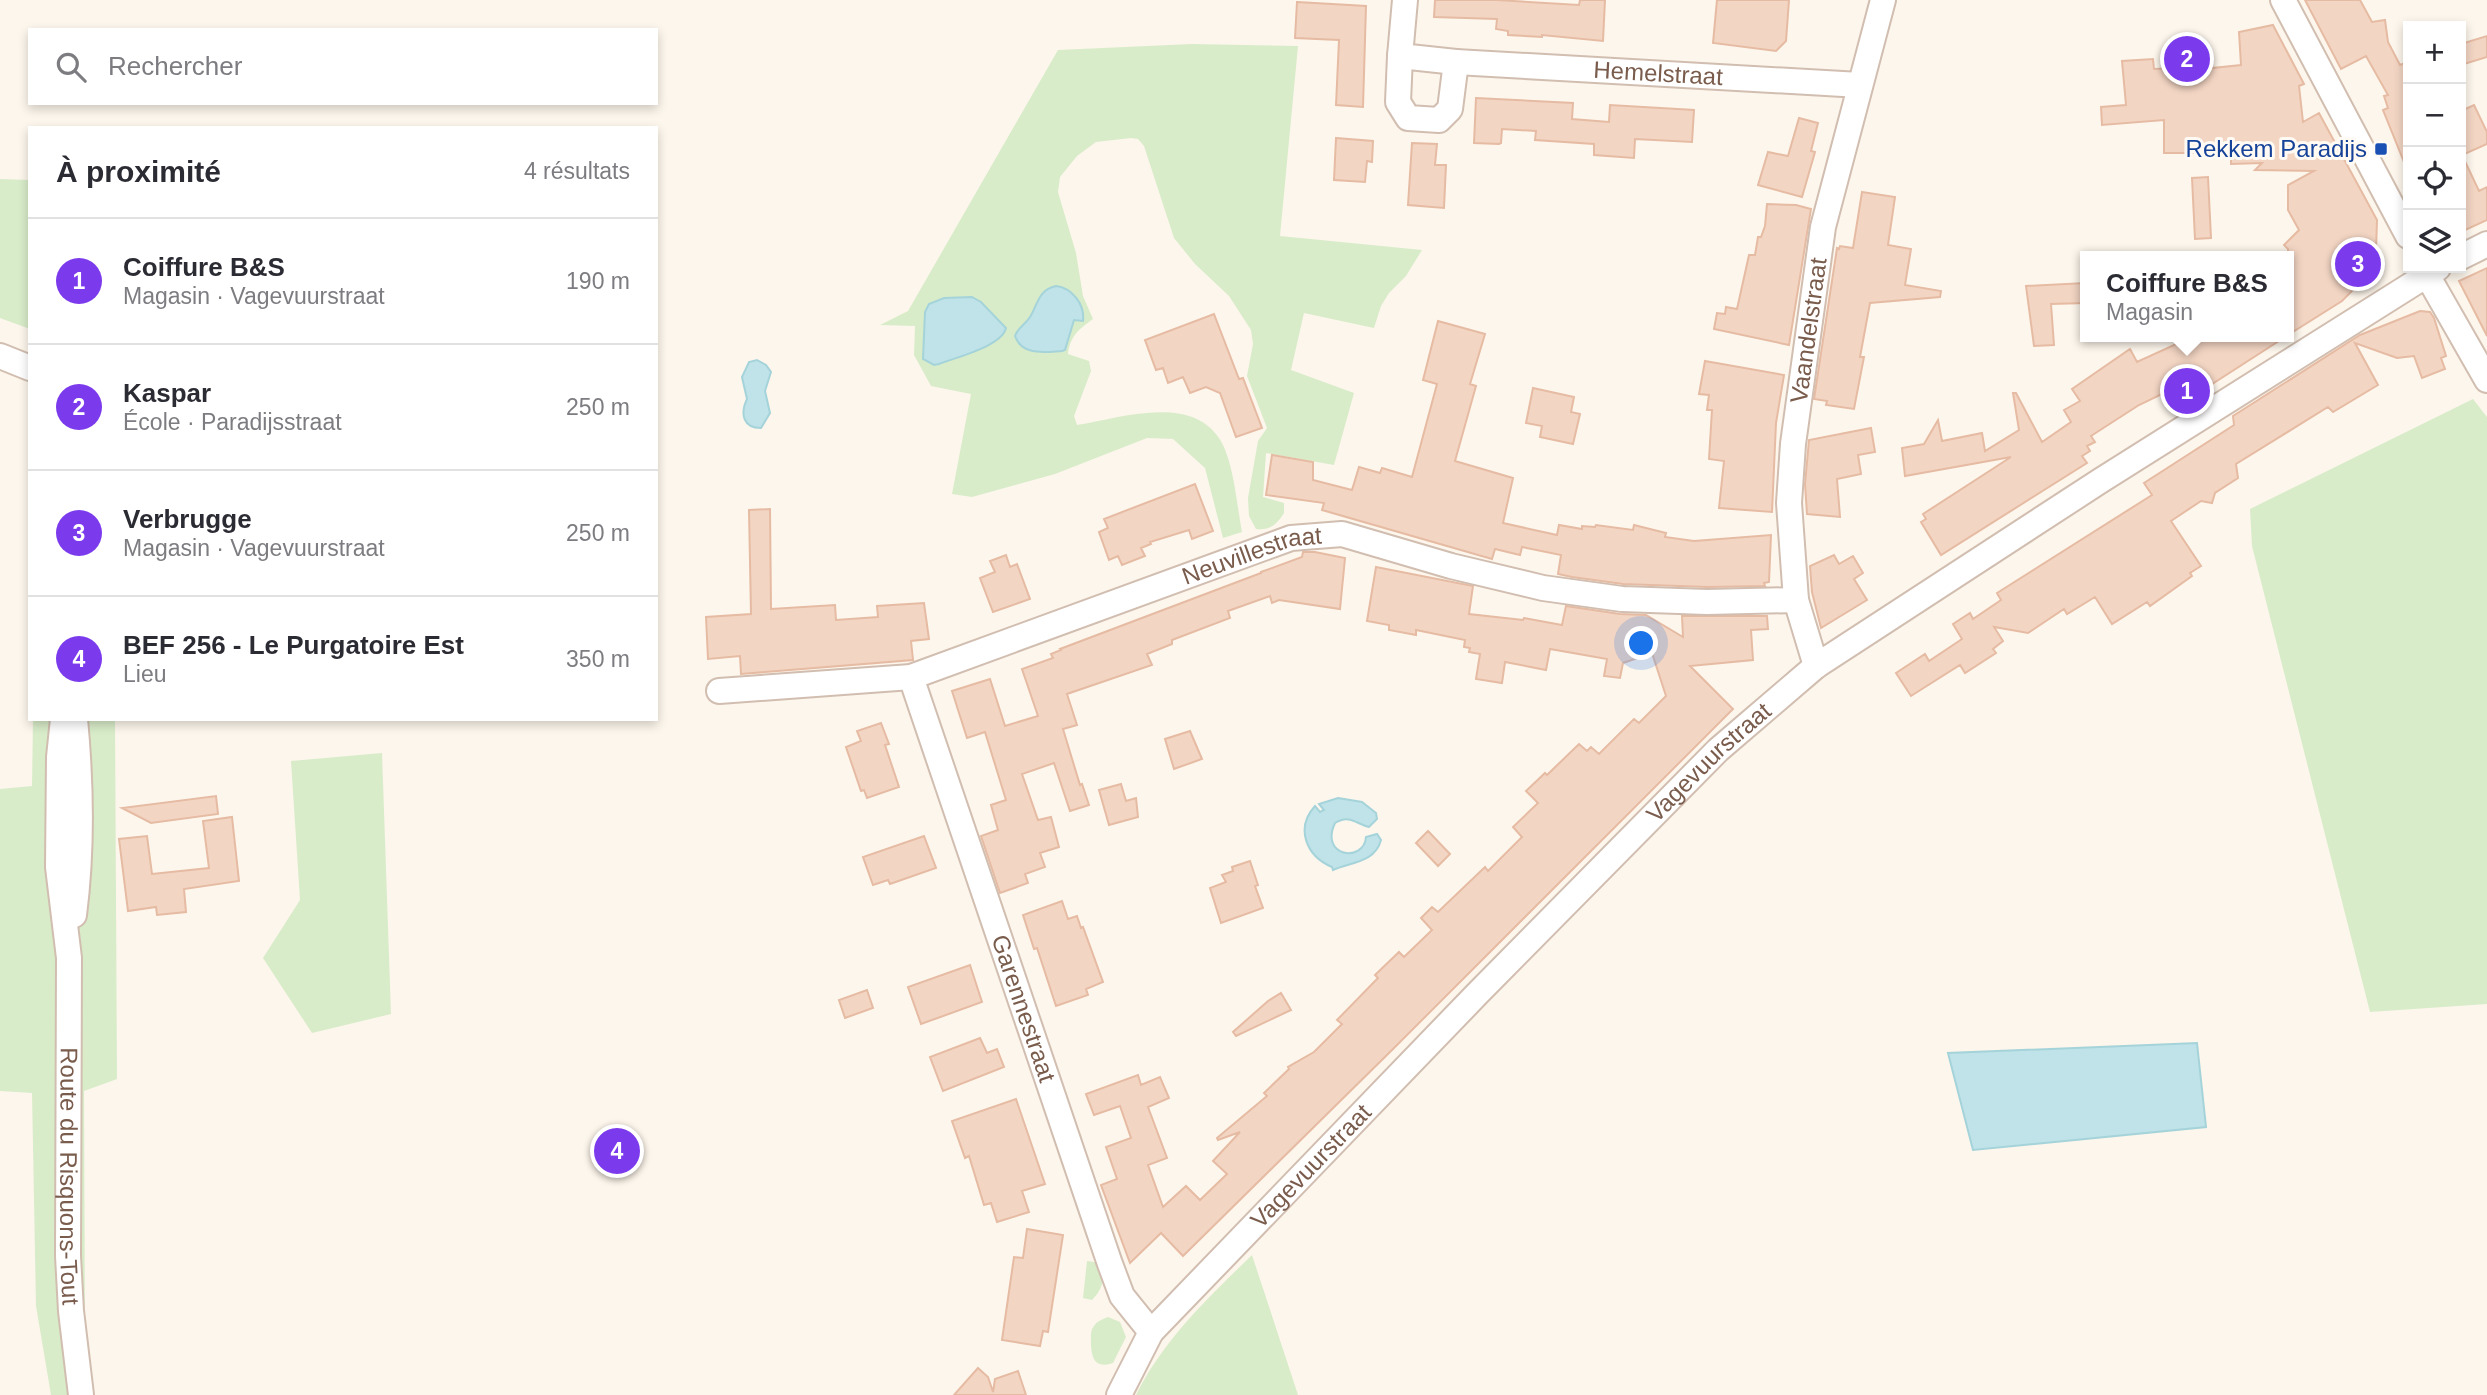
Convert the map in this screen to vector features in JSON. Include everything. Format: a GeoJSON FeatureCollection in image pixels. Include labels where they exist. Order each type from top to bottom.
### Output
{"type":"FeatureCollection","features":[{"type":"Feature","properties":{"kind":"street"},"geometry":{"type":"LineString","coordinates":[[1405,0],[1398,102],[1408,118],[1439,120],[1450,109],[1456,62]]}},
{"type":"Feature","properties":{"kind":"street","name":"Vaandelstraat"},"geometry":{"type":"LineString","coordinates":[[1816,666],[1796,600],[1789,503],[1795,432],[1823,227],[1883,0]]}},
{"type":"Feature","properties":{"kind":"street"},"geometry":{"type":"LineString","coordinates":[[2283,0],[2403,227]]}},
{"type":"Feature","properties":{"kind":"street","name":"Hemelstraat"},"geometry":{"type":"LineString","coordinates":[[1400,56],[1456,62],[1860,85]]}},
{"type":"Feature","properties":{"kind":"street"},"geometry":{"type":"LineString","coordinates":[[2466,254],[2487,244]]}},
{"type":"Feature","properties":{"kind":"street","name":"Vagevuurstraat"},"geometry":{"type":"LineString","coordinates":[[1119,1395],[1151,1332],[1477,994],[1718,750],[1816,666],[2424,273]]}},
{"type":"Feature","properties":{"kind":"street"},"geometry":{"type":"LineString","coordinates":[[2431,273],[2487,380]]}},
{"type":"Feature","properties":{"kind":"street"},"geometry":{"type":"LineString","coordinates":[[0,356],[28,368]]}},
{"type":"Feature","properties":{"kind":"street","name":"Neuvillestraat"},"geometry":{"type":"LineString","coordinates":[[719,691],[911,677],[1291,538],[1318,534],[1342,534],[1451,566],[1543,588],[1622,599],[1707,602],[1796,600]]}},
{"type":"Feature","properties":{"kind":"street","name":"Garennestraat"},"geometry":{"type":"LineString","coordinates":[[911,677],[1110,1264],[1122,1296],[1151,1332]]}},
{"type":"Feature","properties":{"kind":"street","name":"Route du Risquons-Tout"},"geometry":{"type":"LineString","coordinates":[[63,721],[59,757],[58,867],[69,958]]}},
{"type":"Feature","properties":{"kind":"street","name":"Route du Risquons-Tout"},"geometry":{"type":"LineString","coordinates":[[75,721],[78,752],[78,884],[69,958],[68,1256],[71,1311],[81,1395]]}},
{"type":"Feature","properties":{"kind":"green space"},"geometry":{"type":"Polygon","coordinates":[[[1192,44],[1298,46],[1280,236],[1422,250],[1406,276],[1389,293],[1381,306],[1374,328],[1304,313],[1291,370],[1354,393],[1334,465],[1266,453],[1263,497],[1284,503],[1284,513],[1273,526],[1256,529],[1249,516],[1248,498],[1258,441],[1267,428],[1247,376],[1253,344],[1251,330],[1229,296],[1195,264],[1174,238],[1144,146],[1138,139],[1131,138],[1096,142],[1077,156],[1060,177],[1058,192],[1076,253],[1083,296],[1093,319],[1076,334],[1069,348],[1068,354],[1089,361],[1091,371],[1074,416],[1077,425],[1135,414],[1176,413],[1194,418],[1210,427],[1226,452],[1235,486],[1242,532],[1223,538],[1205,468],[1173,439],[1147,438],[1055,474],[972,497],[952,494],[971,394],[931,386],[914,355],[915,326],[880,325],[908,311],[1058,50],[1192,44]]]}},
{"type":"Feature","properties":{"kind":"green space"},"geometry":{"type":"Polygon","coordinates":[[[0,179],[28,180],[28,328],[0,318],[0,179]]]}},
{"type":"Feature","properties":{"kind":"green space"},"geometry":{"type":"Polygon","coordinates":[[[2473,399],[2487,417],[2487,1004],[2370,1012],[2252,546],[2250,509],[2473,399]]]}},
{"type":"Feature","properties":{"kind":"green space"},"geometry":{"type":"Polygon","coordinates":[[[33,721],[115,721],[117,1079],[84,1091],[85,1337],[94,1395],[51,1395],[36,1306],[32,1093],[0,1091],[0,789],[32,786],[33,721]]]}},
{"type":"Feature","properties":{"kind":"green space"},"geometry":{"type":"Polygon","coordinates":[[[382,753],[391,1014],[312,1033],[263,958],[300,900],[291,761],[382,753]]]}},
{"type":"Feature","properties":{"kind":"green space"},"geometry":{"type":"Polygon","coordinates":[[[1252,1255],[1298,1395],[1136,1395],[1173,1337],[1252,1255]]]}},
{"type":"Feature","properties":{"kind":"green space"},"geometry":{"type":"Polygon","coordinates":[[[1087,1261],[1101,1263],[1102,1269],[1101,1287],[1092,1300],[1083,1298],[1087,1261]]]}},
{"type":"Feature","properties":{"kind":"green space"},"geometry":{"type":"Polygon","coordinates":[[[1108,1317],[1120,1322],[1126,1337],[1113,1363],[1102,1365],[1093,1358],[1091,1334],[1095,1324],[1108,1317]]]}},
{"type":"Feature","properties":{"kind":"water"},"geometry":{"type":"Polygon","coordinates":[[[1056,286],[1072,293],[1080,303],[1083,321],[1074,320],[1065,350],[1028,350],[1018,342],[1016,333],[1030,317],[1042,294],[1056,286]]]}},
{"type":"Feature","properties":{"kind":"water"},"geometry":{"type":"Polygon","coordinates":[[[972,297],[981,302],[1006,328],[1003,334],[978,350],[939,364],[934,365],[923,359],[925,312],[929,304],[944,298],[972,297]]]}},
{"type":"Feature","properties":{"kind":"water"},"geometry":{"type":"Polygon","coordinates":[[[757,360],[771,372],[765,391],[770,413],[761,428],[750,426],[744,415],[747,399],[742,377],[749,362],[757,360]]]}},
{"type":"Feature","properties":{"kind":"water"},"geometry":{"type":"Polygon","coordinates":[[[1338,798],[1362,802],[1376,813],[1377,819],[1369,827],[1345,819],[1335,823],[1332,834],[1337,849],[1351,853],[1358,851],[1366,837],[1377,834],[1381,840],[1378,848],[1368,857],[1333,870],[1310,849],[1305,832],[1309,814],[1315,806],[1320,812],[1324,810],[1319,804],[1338,798]]]}},
{"type":"Feature","properties":{"kind":"water"},"geometry":{"type":"Polygon","coordinates":[[[2197,1043],[2206,1127],[1973,1150],[1948,1053],[2197,1043]]]}},
{"type":"Feature","properties":{"kind":"building"},"geometry":{"type":"Polygon","coordinates":[[[1435,0],[1497,0],[1579,5],[1580,0],[1605,0],[1603,41],[1542,35],[1508,35],[1508,31],[1496,29],[1497,19],[1434,17],[1435,0]]]}},
{"type":"Feature","properties":{"kind":"building"},"geometry":{"type":"Polygon","coordinates":[[[1717,0],[1789,0],[1786,41],[1776,51],[1713,43],[1717,0]]]}},
{"type":"Feature","properties":{"kind":"building"},"geometry":{"type":"Polygon","coordinates":[[[2305,0],[2360,0],[2372,22],[2385,20],[2388,42],[2400,65],[2403,64],[2403,160],[2383,110],[2388,108],[2384,96],[2388,95],[2366,56],[2341,69],[2305,0]]]}},
{"type":"Feature","properties":{"kind":"building"},"geometry":{"type":"Polygon","coordinates":[[[1297,2],[1366,6],[1363,107],[1336,105],[1339,40],[1295,38],[1297,2]]]}},
{"type":"Feature","properties":{"kind":"building"},"geometry":{"type":"Polygon","coordinates":[[[2273,25],[2304,84],[2299,86],[2303,122],[2319,113],[2377,220],[2376,251],[2365,278],[2342,301],[2294,331],[2294,251],[2288,251],[2284,245],[2299,230],[2288,210],[2288,185],[2314,171],[2255,170],[2262,163],[2231,164],[2231,153],[2164,153],[2164,120],[2102,125],[2101,107],[2126,105],[2122,61],[2153,59],[2154,69],[2174,68],[2173,72],[2241,65],[2239,32],[2273,25]]]}},
{"type":"Feature","properties":{"kind":"building"},"geometry":{"type":"Polygon","coordinates":[[[2487,36],[2487,57],[2466,63],[2466,42],[2487,36]]]}},
{"type":"Feature","properties":{"kind":"building"},"geometry":{"type":"Polygon","coordinates":[[[1476,98],[1573,103],[1572,119],[1609,122],[1610,105],[1694,110],[1692,142],[1635,139],[1634,158],[1594,155],[1594,144],[1535,140],[1536,131],[1502,129],[1499,144],[1474,143],[1476,98]]]}},
{"type":"Feature","properties":{"kind":"building"},"geometry":{"type":"Polygon","coordinates":[[[2474,105],[2487,132],[2487,144],[2466,153],[2466,147],[2466,109],[2474,105]]]}},
{"type":"Feature","properties":{"kind":"building"},"geometry":{"type":"Polygon","coordinates":[[[1799,118],[1818,123],[1811,151],[1815,152],[1802,197],[1758,185],[1768,152],[1788,156],[1799,118]]]}},
{"type":"Feature","properties":{"kind":"building"},"geometry":{"type":"Polygon","coordinates":[[[1336,138],[1373,141],[1372,162],[1367,161],[1365,182],[1334,180],[1336,138]]]}},
{"type":"Feature","properties":{"kind":"building"},"geometry":{"type":"Polygon","coordinates":[[[1412,143],[1437,144],[1435,165],[1446,165],[1444,208],[1408,205],[1412,143]]]}},
{"type":"Feature","properties":{"kind":"building"},"geometry":{"type":"Polygon","coordinates":[[[2466,163],[2479,191],[2487,187],[2487,220],[2466,230],[2466,163]]]}},
{"type":"Feature","properties":{"kind":"building"},"geometry":{"type":"Polygon","coordinates":[[[2208,177],[2211,238],[2195,239],[2192,178],[2208,177]]]}},
{"type":"Feature","properties":{"kind":"building"},"geometry":{"type":"Polygon","coordinates":[[[1862,192],[1895,197],[1888,245],[1911,249],[1905,285],[1941,291],[1940,297],[1870,303],[1860,357],[1864,357],[1854,409],[1826,405],[1827,401],[1814,399],[1837,248],[1853,248],[1862,192]]]}},
{"type":"Feature","properties":{"kind":"building"},"geometry":{"type":"Polygon","coordinates":[[[1767,204],[1796,205],[1811,209],[1789,345],[1714,329],[1717,313],[1725,314],[1726,307],[1737,309],[1749,255],[1755,255],[1758,237],[1761,237],[1765,226],[1767,204]]]}},
{"type":"Feature","properties":{"kind":"building"},"geometry":{"type":"Polygon","coordinates":[[[2487,268],[2487,336],[2459,281],[2487,268]]]}},
{"type":"Feature","properties":{"kind":"building"},"geometry":{"type":"Polygon","coordinates":[[[2080,283],[2080,303],[2051,304],[2054,345],[2034,346],[2026,286],[2080,283]]]}},
{"type":"Feature","properties":{"kind":"building"},"geometry":{"type":"Polygon","coordinates":[[[2420,311],[2430,312],[2434,318],[2446,356],[2441,358],[2445,369],[2422,378],[2414,356],[2397,358],[2355,343],[2378,385],[2333,412],[2328,407],[2236,464],[2238,478],[2215,493],[2212,503],[2201,501],[2171,521],[2201,566],[2190,573],[2192,576],[2150,606],[2147,602],[2112,624],[2095,597],[2067,614],[2064,609],[2028,633],[1994,627],[2003,641],[1993,649],[1996,653],[1965,673],[1960,665],[1911,696],[1896,673],[1925,654],[1929,661],[1962,639],[1953,624],[1970,613],[1973,619],[2001,600],[1997,593],[2152,495],[2144,483],[2234,425],[2233,416],[2360,335],[2420,311]]]}},
{"type":"Feature","properties":{"kind":"building"},"geometry":{"type":"Polygon","coordinates":[[[1214,314],[1239,379],[1243,378],[1262,428],[1236,437],[1220,393],[1206,387],[1190,393],[1183,377],[1168,383],[1163,368],[1156,370],[1145,340],[1214,314]]]}},
{"type":"Feature","properties":{"kind":"building"},"geometry":{"type":"Polygon","coordinates":[[[1438,321],[1485,334],[1470,384],[1476,386],[1455,461],[1513,478],[1503,523],[1557,535],[1559,525],[1582,529],[1582,526],[1596,525],[1633,530],[1634,525],[1666,533],[1665,537],[1694,541],[1771,535],[1769,582],[1764,583],[1765,586],[1707,587],[1623,584],[1572,577],[1558,574],[1561,555],[1522,547],[1520,555],[1495,549],[1492,559],[1322,510],[1324,503],[1266,495],[1272,455],[1313,462],[1313,480],[1352,490],[1359,467],[1380,473],[1382,468],[1412,477],[1437,384],[1423,380],[1438,321]]]}},
{"type":"Feature","properties":{"kind":"building"},"geometry":{"type":"Polygon","coordinates":[[[2181,342],[2277,342],[2178,406],[2170,390],[2139,405],[2091,436],[2095,442],[2087,446],[2090,451],[2082,456],[2087,463],[1941,555],[1921,522],[1926,519],[1923,514],[2011,457],[1905,476],[1902,448],[1924,444],[1938,420],[1942,441],[1982,433],[1985,451],[2019,430],[2013,393],[2016,393],[2042,442],[2071,422],[2064,410],[2080,401],[2072,389],[2130,349],[2137,362],[2181,342]]]}},
{"type":"Feature","properties":{"kind":"building"},"geometry":{"type":"Polygon","coordinates":[[[1705,361],[1784,375],[1776,423],[1772,512],[1719,508],[1724,461],[1709,459],[1712,410],[1707,410],[1709,395],[1699,394],[1705,361]]]}},
{"type":"Feature","properties":{"kind":"building"},"geometry":{"type":"Polygon","coordinates":[[[1533,388],[1574,397],[1571,412],[1580,414],[1573,444],[1540,437],[1542,426],[1526,423],[1533,388]]]}},
{"type":"Feature","properties":{"kind":"building"},"geometry":{"type":"Polygon","coordinates":[[[1871,428],[1875,452],[1858,455],[1861,474],[1837,479],[1840,517],[1807,514],[1805,484],[1809,440],[1871,428]]]}},
{"type":"Feature","properties":{"kind":"building"},"geometry":{"type":"Polygon","coordinates":[[[1195,484],[1213,531],[1192,539],[1189,530],[1150,542],[1151,544],[1141,548],[1145,556],[1122,565],[1118,556],[1109,560],[1099,532],[1108,528],[1104,519],[1195,484]]]}},
{"type":"Feature","properties":{"kind":"building"},"geometry":{"type":"Polygon","coordinates":[[[770,509],[771,609],[835,605],[836,620],[878,617],[877,606],[924,603],[929,639],[911,641],[913,660],[741,674],[740,656],[708,659],[706,617],[751,614],[749,510],[770,509]]]}},
{"type":"Feature","properties":{"kind":"building"},"geometry":{"type":"Polygon","coordinates":[[[1303,552],[1345,558],[1340,609],[1279,600],[1272,603],[1270,596],[1228,611],[1230,618],[1172,640],[1172,644],[1147,654],[1152,665],[1067,694],[1077,725],[1063,729],[1089,805],[1070,811],[1054,763],[1022,774],[1038,820],[1051,817],[1059,847],[1040,853],[1045,867],[1025,874],[1028,883],[1000,893],[981,836],[998,830],[991,805],[1006,800],[985,732],[967,738],[952,691],[990,679],[1005,726],[1038,716],[1022,669],[1053,658],[1051,654],[1060,649],[1302,557],[1303,552]]]}},
{"type":"Feature","properties":{"kind":"building"},"geometry":{"type":"Polygon","coordinates":[[[1006,555],[1010,567],[1017,564],[1030,599],[993,612],[980,578],[995,572],[990,561],[1006,555]]]}},
{"type":"Feature","properties":{"kind":"building"},"geometry":{"type":"Polygon","coordinates":[[[1834,555],[1839,564],[1853,556],[1863,573],[1854,579],[1867,600],[1821,628],[1812,592],[1810,566],[1834,555]]]}},
{"type":"Feature","properties":{"kind":"building"},"geometry":{"type":"Polygon","coordinates":[[[1376,567],[1473,586],[1469,614],[1524,618],[1562,625],[1566,606],[1646,615],[1683,637],[1682,616],[1767,616],[1768,629],[1751,630],[1753,660],[1690,666],[1733,709],[1393,1049],[1183,1256],[1161,1233],[1130,1263],[1101,1185],[1117,1179],[1106,1147],[1131,1138],[1120,1106],[1094,1115],[1086,1094],[1138,1075],[1141,1085],[1160,1077],[1169,1098],[1148,1107],[1167,1158],[1148,1165],[1163,1207],[1186,1186],[1200,1200],[1227,1174],[1213,1161],[1240,1132],[1218,1140],[1217,1138],[1267,1096],[1264,1093],[1288,1067],[1314,1052],[1342,1024],[1337,1020],[1378,978],[1375,975],[1399,952],[1404,957],[1432,930],[1421,918],[1432,907],[1438,912],[1485,867],[1488,871],[1522,837],[1513,827],[1538,803],[1526,791],[1579,744],[1587,751],[1591,747],[1599,754],[1634,719],[1639,723],[1666,696],[1652,653],[1623,663],[1620,678],[1604,676],[1607,659],[1550,649],[1546,670],[1505,662],[1502,683],[1476,679],[1480,654],[1469,652],[1470,648],[1464,647],[1465,640],[1416,630],[1416,635],[1389,630],[1389,625],[1367,621],[1376,567]]]}},
{"type":"Feature","properties":{"kind":"building"},"geometry":{"type":"Polygon","coordinates":[[[881,723],[889,744],[885,745],[899,787],[867,798],[864,790],[861,791],[846,747],[861,741],[857,731],[881,723]]]}},
{"type":"Feature","properties":{"kind":"building"},"geometry":{"type":"Polygon","coordinates":[[[1190,731],[1202,759],[1174,769],[1165,739],[1190,731]]]}},
{"type":"Feature","properties":{"kind":"building"},"geometry":{"type":"Polygon","coordinates":[[[1121,784],[1126,801],[1136,798],[1138,817],[1109,825],[1099,790],[1121,784]]]}},
{"type":"Feature","properties":{"kind":"building"},"geometry":{"type":"Polygon","coordinates":[[[216,796],[218,814],[151,823],[122,808],[216,796]]]}},
{"type":"Feature","properties":{"kind":"building"},"geometry":{"type":"Polygon","coordinates":[[[232,817],[239,881],[184,889],[186,912],[157,915],[156,907],[128,911],[119,839],[147,836],[152,874],[209,868],[203,821],[232,817]]]}},
{"type":"Feature","properties":{"kind":"building"},"geometry":{"type":"Polygon","coordinates":[[[1428,831],[1450,854],[1438,866],[1416,843],[1428,831]]]}},
{"type":"Feature","properties":{"kind":"building"},"geometry":{"type":"Polygon","coordinates":[[[924,836],[936,868],[890,884],[888,880],[873,885],[863,857],[924,836]]]}},
{"type":"Feature","properties":{"kind":"building"},"geometry":{"type":"Polygon","coordinates":[[[1250,861],[1263,908],[1221,923],[1210,888],[1226,882],[1222,875],[1233,871],[1232,867],[1250,861]]]}},
{"type":"Feature","properties":{"kind":"building"},"geometry":{"type":"Polygon","coordinates":[[[1062,901],[1068,919],[1077,916],[1081,928],[1083,927],[1103,982],[1086,989],[1088,995],[1056,1006],[1023,915],[1062,901]]]}},
{"type":"Feature","properties":{"kind":"building"},"geometry":{"type":"Polygon","coordinates":[[[970,965],[982,1002],[921,1024],[908,987],[970,965]]]}},
{"type":"Feature","properties":{"kind":"building"},"geometry":{"type":"Polygon","coordinates":[[[867,990],[873,1008],[845,1018],[839,1000],[867,990]]]}},
{"type":"Feature","properties":{"kind":"building"},"geometry":{"type":"Polygon","coordinates":[[[1281,993],[1291,1010],[1236,1036],[1233,1032],[1281,993]]]}},
{"type":"Feature","properties":{"kind":"building"},"geometry":{"type":"Polygon","coordinates":[[[980,1038],[987,1053],[997,1049],[1004,1067],[943,1091],[930,1057],[980,1038]]]}},
{"type":"Feature","properties":{"kind":"building"},"geometry":{"type":"Polygon","coordinates":[[[1016,1099],[1045,1184],[1022,1191],[1029,1212],[997,1222],[991,1203],[984,1205],[969,1156],[965,1158],[952,1121],[1016,1099]]]}},
{"type":"Feature","properties":{"kind":"building"},"geometry":{"type":"Polygon","coordinates":[[[617,1142],[623,1145],[626,1151],[623,1157],[617,1160],[611,1157],[608,1151],[611,1145],[617,1142]]]}},
{"type":"Feature","properties":{"kind":"building"},"geometry":{"type":"Polygon","coordinates":[[[1027,1229],[1063,1235],[1048,1332],[1043,1331],[1040,1346],[1002,1340],[1014,1257],[1023,1258],[1027,1229]]]}},
{"type":"Feature","properties":{"kind":"building"},"geometry":{"type":"Polygon","coordinates":[[[978,1368],[988,1377],[993,1392],[995,1379],[1018,1371],[1026,1395],[954,1395],[978,1368]]]}},
{"type":"Feature","properties":{"kind":"place","name":"Kaspar"},"geometry":{"type":"Point","coordinates":[2187,59]}},
{"type":"Feature","properties":{"kind":"place","name":"Rekkem Paradijs"},"geometry":{"type":"Point","coordinates":[2381,149]}},
{"type":"Feature","properties":{"kind":"place","name":"Verbrugge"},"geometry":{"type":"Point","coordinates":[2358,264]}},
{"type":"Feature","properties":{"kind":"place","name":"Coiffure B&S"},"geometry":{"type":"Point","coordinates":[2187,391]}},
{"type":"Feature","properties":{"kind":"place","name":"BEF 256 - Le Purgatoire Est"},"geometry":{"type":"Point","coordinates":[617,1151]}}]}
